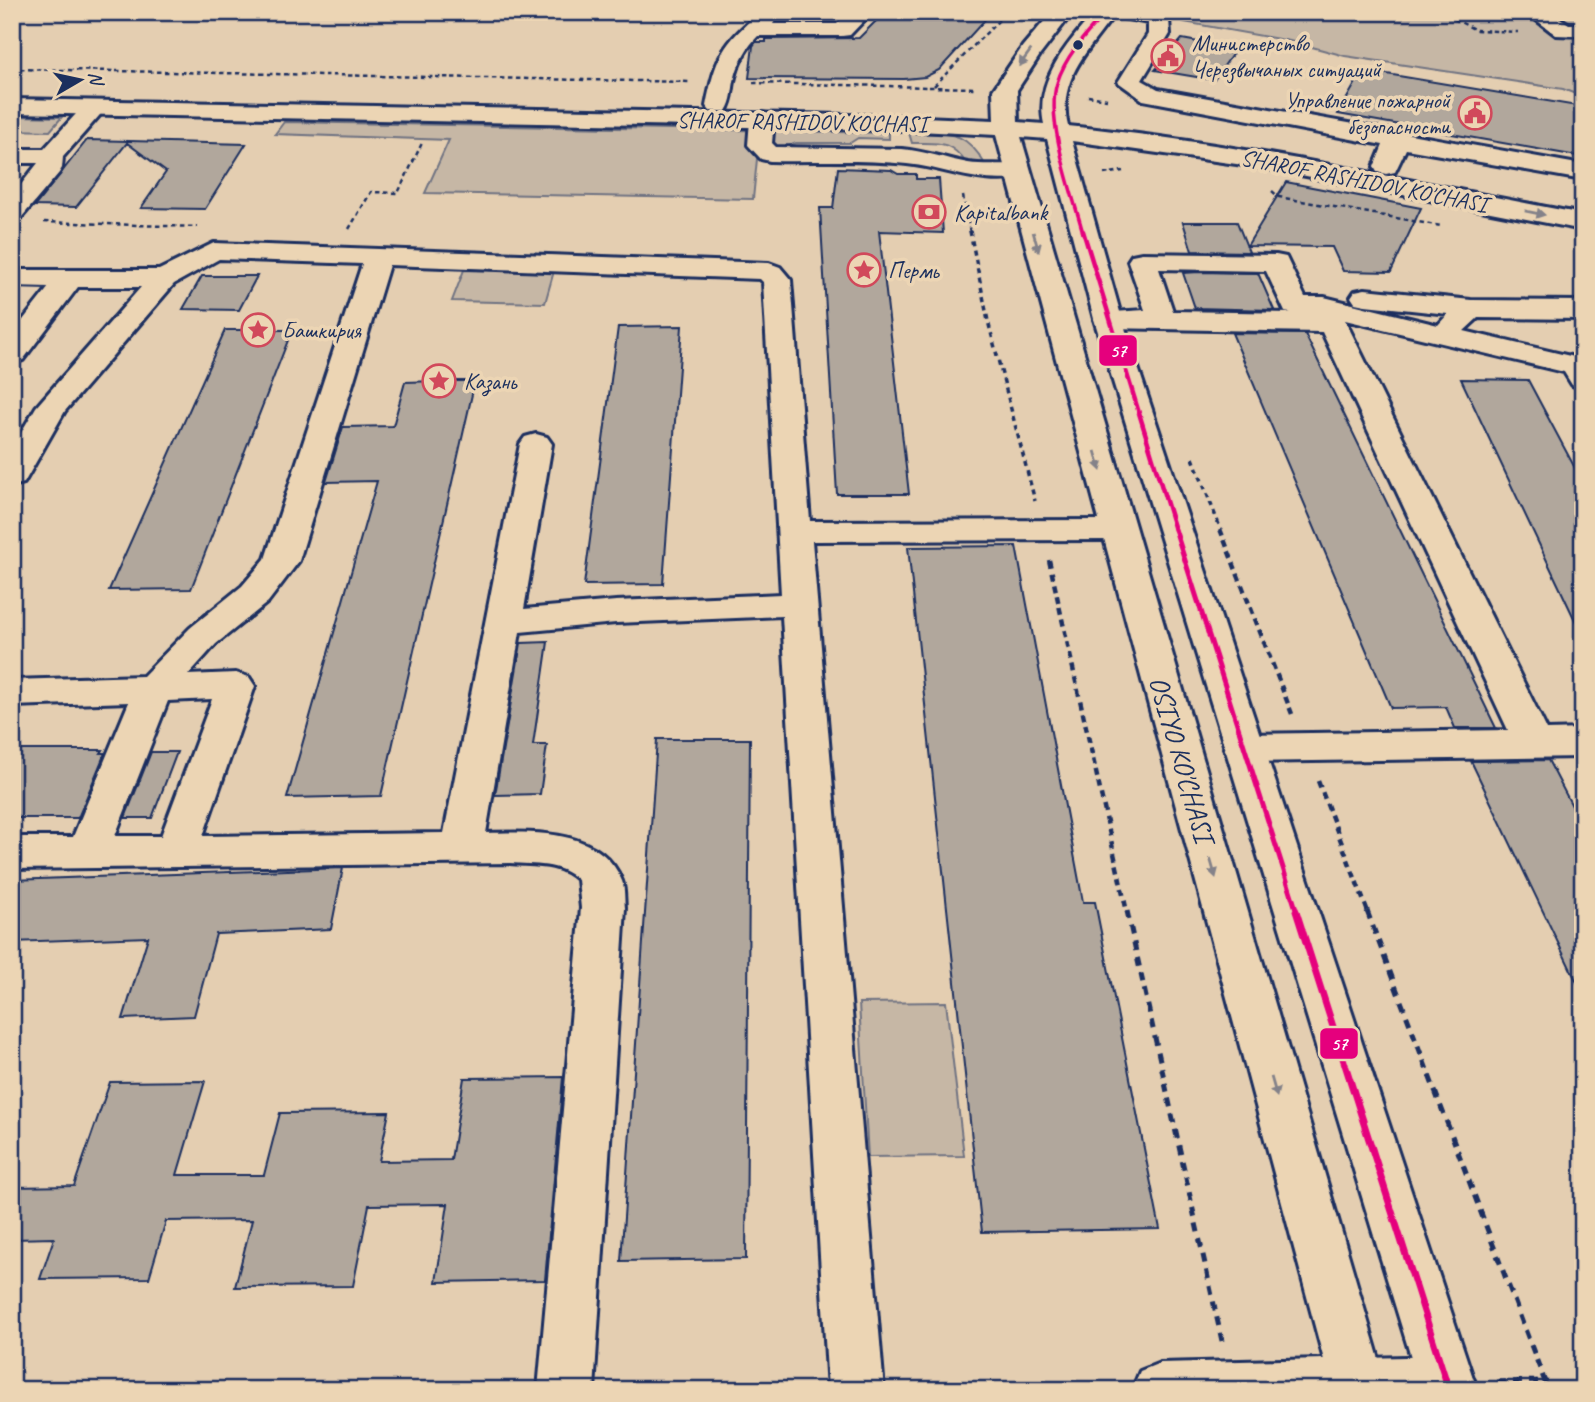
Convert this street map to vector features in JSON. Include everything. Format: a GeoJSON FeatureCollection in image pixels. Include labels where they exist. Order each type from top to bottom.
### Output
{"type":"FeatureCollection","features":[{"type":"Feature","properties":{"kind":"main road"},"geometry":{"type":"LineString","coordinates":[[718,106],[722,82],[738,43],[772,12]]}},
{"type":"Feature","properties":{"kind":"main road"},"geometry":{"type":"LineString","coordinates":[[751,30],[842,30],[862,12]]}},
{"type":"Feature","properties":{"kind":"main road"},"geometry":{"type":"LineString","coordinates":[[1006,121],[1005,90],[1014,74],[1063,12]]}},
{"type":"Feature","properties":{"kind":"main road"},"geometry":{"type":"LineString","coordinates":[[1106,12],[1078,45],[1064,68],[1054,93],[1056,125],[1108,319],[1448,1386],[1160,1390]]}},
{"type":"Feature","properties":{"kind":"main road"},"geometry":{"type":"LineString","coordinates":[[1120,12],[1160,15],[1159,34],[1129,82],[1151,95],[1583,173]]}},
{"type":"Feature","properties":{"kind":"main road"},"geometry":{"type":"LineString","coordinates":[[1536,12],[1573,30]]}},
{"type":"Feature","properties":{"kind":"main road","name":"SHAROF RASHIDOV KO'CHASI"},"geometry":{"type":"LineString","coordinates":[[12,90],[100,100],[762,120],[1006,121]]}},
{"type":"Feature","properties":{"kind":"main road"},"geometry":{"type":"LineString","coordinates":[[12,212],[50,167],[51,156],[100,100]]}},
{"type":"Feature","properties":{"kind":"main road","name":"SHAROF RASHIDOV KO'CHASI"},"geometry":{"type":"LineString","coordinates":[[12,106],[100,100],[718,106],[1006,121],[1213,135],[1583,204]]}},
{"type":"Feature","properties":{"kind":"main road"},"geometry":{"type":"LineString","coordinates":[[762,120],[760,145],[770,154],[902,156],[921,158],[969,171],[1016,172]]}},
{"type":"Feature","properties":{"kind":"main road","name":"OSIYO KO'CHASI"},"geometry":{"type":"LineString","coordinates":[[1006,121],[1016,172],[1359,1387]]}},
{"type":"Feature","properties":{"kind":"main road","name":"SHAROF RASHIDOV KO'CHASI"},"geometry":{"type":"LineString","coordinates":[[1056,125],[1583,222]]}},
{"type":"Feature","properties":{"kind":"main road"},"geometry":{"type":"LineString","coordinates":[[1385,167],[1397,140]]}},
{"type":"Feature","properties":{"kind":"main road"},"geometry":{"type":"LineString","coordinates":[[12,156],[51,156]]}},
{"type":"Feature","properties":{"kind":"main road"},"geometry":{"type":"LineString","coordinates":[[12,476],[52,407],[164,278],[214,251],[729,267],[760,269],[777,280],[856,1390]]}},
{"type":"Feature","properties":{"kind":"main road"},"geometry":{"type":"LineString","coordinates":[[88,852],[153,689],[203,636],[255,594],[282,561],[378,256]]}},
{"type":"Feature","properties":{"kind":"main road"},"geometry":{"type":"LineString","coordinates":[[1163,319],[1142,261],[1276,263],[1295,306],[1328,315],[1442,334],[1575,366],[1583,379]]}},
{"type":"Feature","properties":{"kind":"main road"},"geometry":{"type":"LineString","coordinates":[[1281,275],[1321,290],[1351,296],[1416,301],[1471,310],[1583,310]]}},
{"type":"Feature","properties":{"kind":"main road"},"geometry":{"type":"LineString","coordinates":[[12,278],[164,278]]}},
{"type":"Feature","properties":{"kind":"main road"},"geometry":{"type":"LineString","coordinates":[[12,354],[70,279]]}},
{"type":"Feature","properties":{"kind":"main road"},"geometry":{"type":"LineString","coordinates":[[1442,334],[1471,310]]}},
{"type":"Feature","properties":{"kind":"main road"},"geometry":{"type":"LineString","coordinates":[[1108,319],[1328,315]]}},
{"type":"Feature","properties":{"kind":"main road"},"geometry":{"type":"LineString","coordinates":[[1328,315],[1534,744]]}},
{"type":"Feature","properties":{"kind":"main road"},"geometry":{"type":"LineString","coordinates":[[462,848],[536,444]]}},
{"type":"Feature","properties":{"kind":"main road"},"geometry":{"type":"LineString","coordinates":[[794,531],[1117,530]]}},
{"type":"Feature","properties":{"kind":"main road"},"geometry":{"type":"LineString","coordinates":[[504,622],[616,612],[799,604]]}},
{"type":"Feature","properties":{"kind":"main road"},"geometry":{"type":"LineString","coordinates":[[12,693],[236,686],[176,851]]}},
{"type":"Feature","properties":{"kind":"main road"},"geometry":{"type":"LineString","coordinates":[[1244,748],[1583,743]]}},
{"type":"Feature","properties":{"kind":"main road"},"geometry":{"type":"LineString","coordinates":[[12,853],[462,848],[564,851],[589,864],[600,880],[603,908],[566,1390]]}},
{"type":"Feature","properties":{"kind":"path"},"geometry":{"type":"LineString","coordinates":[[933,86],[1007,12]]}},
{"type":"Feature","properties":{"kind":"path"},"geometry":{"type":"LineString","coordinates":[[1440,12],[1476,30],[1573,30]]}},
{"type":"Feature","properties":{"kind":"path"},"geometry":{"type":"LineString","coordinates":[[12,69],[979,88]]}},
{"type":"Feature","properties":{"kind":"path"},"geometry":{"type":"LineString","coordinates":[[334,254],[371,192],[398,193],[423,141]]}},
{"type":"Feature","properties":{"kind":"path"},"geometry":{"type":"LineString","coordinates":[[39,222],[229,228],[214,251]]}},
{"type":"Feature","properties":{"kind":"path"},"geometry":{"type":"LineString","coordinates":[[1222,531],[1548,1390]]}},
{"type":"Feature","properties":{"kind":"shaded area"},"geometry":{"type":"Polygon","coordinates":[[[1188,12],[1583,12],[1583,97],[1563,89],[1345,56],[1290,41],[1184,22],[1188,12]]]}},
{"type":"Feature","properties":{"kind":"shaded area"},"geometry":{"type":"Polygon","coordinates":[[[12,116],[62,117],[50,131],[12,130],[12,116]]]}},
{"type":"Feature","properties":{"kind":"shaded area"},"geometry":{"type":"Polygon","coordinates":[[[284,122],[889,133],[889,139],[858,138],[850,143],[796,143],[781,149],[758,149],[753,199],[425,193],[449,140],[275,134],[284,122]]]}},
{"type":"Feature","properties":{"kind":"shaded area"},"geometry":{"type":"Polygon","coordinates":[[[909,133],[944,134],[962,138],[985,164],[967,164],[944,144],[912,143],[909,133]]]}},
{"type":"Feature","properties":{"kind":"shaded area"},"geometry":{"type":"Polygon","coordinates":[[[464,270],[554,271],[545,303],[452,301],[464,270]]]}},
{"type":"Feature","properties":{"kind":"shaded area"},"geometry":{"type":"Polygon","coordinates":[[[946,1002],[964,1156],[868,1157],[859,1003],[946,1002]]]}},
{"type":"Feature","properties":{"kind":"building"},"geometry":{"type":"Polygon","coordinates":[[[885,12],[992,12],[939,70],[925,77],[749,78],[753,46],[756,42],[766,42],[766,39],[859,38],[885,12]]]}},
{"type":"Feature","properties":{"kind":"building"},"geometry":{"type":"Polygon","coordinates":[[[1182,39],[1236,49],[1214,80],[1155,70],[1182,39]]]}},
{"type":"Feature","properties":{"kind":"building"},"geometry":{"type":"Polygon","coordinates":[[[1363,70],[1583,107],[1583,157],[1338,114],[1363,70]]]}},
{"type":"Feature","properties":{"kind":"building"},"geometry":{"type":"Polygon","coordinates":[[[87,140],[246,144],[205,209],[141,208],[166,172],[127,143],[76,207],[35,206],[87,140]]]}},
{"type":"Feature","properties":{"kind":"building"},"geometry":{"type":"Polygon","coordinates":[[[838,168],[891,170],[898,174],[916,174],[916,179],[939,179],[943,233],[879,231],[909,494],[837,494],[820,208],[833,208],[838,168]]]}},
{"type":"Feature","properties":{"kind":"building"},"geometry":{"type":"Polygon","coordinates":[[[1286,182],[1421,208],[1391,272],[1343,271],[1332,247],[1247,246],[1286,182]]]}},
{"type":"Feature","properties":{"kind":"building"},"geometry":{"type":"Polygon","coordinates":[[[1183,222],[1237,222],[1249,252],[1192,251],[1183,222]]]}},
{"type":"Feature","properties":{"kind":"building"},"geometry":{"type":"Polygon","coordinates":[[[1183,273],[1258,273],[1274,310],[1195,308],[1183,273]]]}},
{"type":"Feature","properties":{"kind":"building"},"geometry":{"type":"Polygon","coordinates":[[[202,276],[257,276],[239,310],[183,309],[202,276]]]}},
{"type":"Feature","properties":{"kind":"building"},"geometry":{"type":"Polygon","coordinates":[[[682,326],[663,584],[584,585],[618,327],[682,326]]]}},
{"type":"Feature","properties":{"kind":"building"},"geometry":{"type":"Polygon","coordinates":[[[225,330],[292,330],[191,589],[109,590],[225,330]]]}},
{"type":"Feature","properties":{"kind":"building"},"geometry":{"type":"Polygon","coordinates":[[[1232,333],[1305,334],[1496,728],[1455,728],[1446,707],[1391,708],[1232,333]]]}},
{"type":"Feature","properties":{"kind":"building"},"geometry":{"type":"Polygon","coordinates":[[[1461,379],[1528,380],[1583,483],[1583,637],[1461,379]]]}},
{"type":"Feature","properties":{"kind":"building"},"geometry":{"type":"Polygon","coordinates":[[[475,381],[381,796],[287,798],[377,481],[326,482],[343,427],[393,426],[405,382],[475,381]]]}},
{"type":"Feature","properties":{"kind":"building"},"geometry":{"type":"Polygon","coordinates":[[[1016,546],[1083,902],[1095,902],[1160,1229],[982,1232],[908,547],[1016,546]]]}},
{"type":"Feature","properties":{"kind":"building"},"geometry":{"type":"Polygon","coordinates":[[[548,642],[533,745],[547,745],[540,794],[495,795],[521,643],[548,642]]]}},
{"type":"Feature","properties":{"kind":"building"},"geometry":{"type":"Polygon","coordinates":[[[657,739],[750,739],[746,1259],[621,1261],[657,739]]]}},
{"type":"Feature","properties":{"kind":"building"},"geometry":{"type":"Polygon","coordinates":[[[12,750],[103,750],[101,753],[105,753],[78,818],[12,818],[12,750]]]}},
{"type":"Feature","properties":{"kind":"building"},"geometry":{"type":"Polygon","coordinates":[[[151,752],[177,752],[152,818],[125,818],[151,752]]]}},
{"type":"Feature","properties":{"kind":"building"},"geometry":{"type":"Polygon","coordinates":[[[1548,760],[1583,827],[1583,995],[1471,761],[1548,760]]]}},
{"type":"Feature","properties":{"kind":"building"},"geometry":{"type":"Polygon","coordinates":[[[343,868],[331,929],[216,934],[194,1016],[123,1019],[148,937],[12,942],[12,880],[343,868]]]}},
{"type":"Feature","properties":{"kind":"building"},"geometry":{"type":"Polygon","coordinates":[[[563,1077],[545,1280],[436,1282],[448,1204],[369,1205],[353,1286],[235,1287],[252,1220],[166,1221],[149,1278],[40,1279],[54,1238],[12,1239],[12,1187],[74,1186],[110,1082],[205,1081],[177,1175],[264,1175],[280,1113],[389,1112],[379,1161],[451,1160],[464,1078],[563,1077]]]}},
{"type":"Feature","properties":{"kind":"transit line","name":"57"},"geometry":{"type":"LineString","coordinates":[[1106,12],[1067,60],[1054,94],[1055,123],[1067,173],[1108,319],[1449,1390]]}},
{"type":"Feature","properties":{"kind":"place","name":"Министерство Черезвычаных ситуаций"},"geometry":{"type":"Point","coordinates":[1168,56]}},
{"type":"Feature","properties":{"kind":"place","name":"Управление пожарной безопасности"},"geometry":{"type":"Point","coordinates":[1475,113]}},
{"type":"Feature","properties":{"kind":"place","name":"Kapitalbank"},"geometry":{"type":"Point","coordinates":[929,212]}},
{"type":"Feature","properties":{"kind":"place","name":"Пермь"},"geometry":{"type":"Point","coordinates":[864,270]}},
{"type":"Feature","properties":{"kind":"place","name":"Башкирия"},"geometry":{"type":"Point","coordinates":[258,330]}},
{"type":"Feature","properties":{"kind":"place","name":"Казань"},"geometry":{"type":"Point","coordinates":[439,381]}}]}
